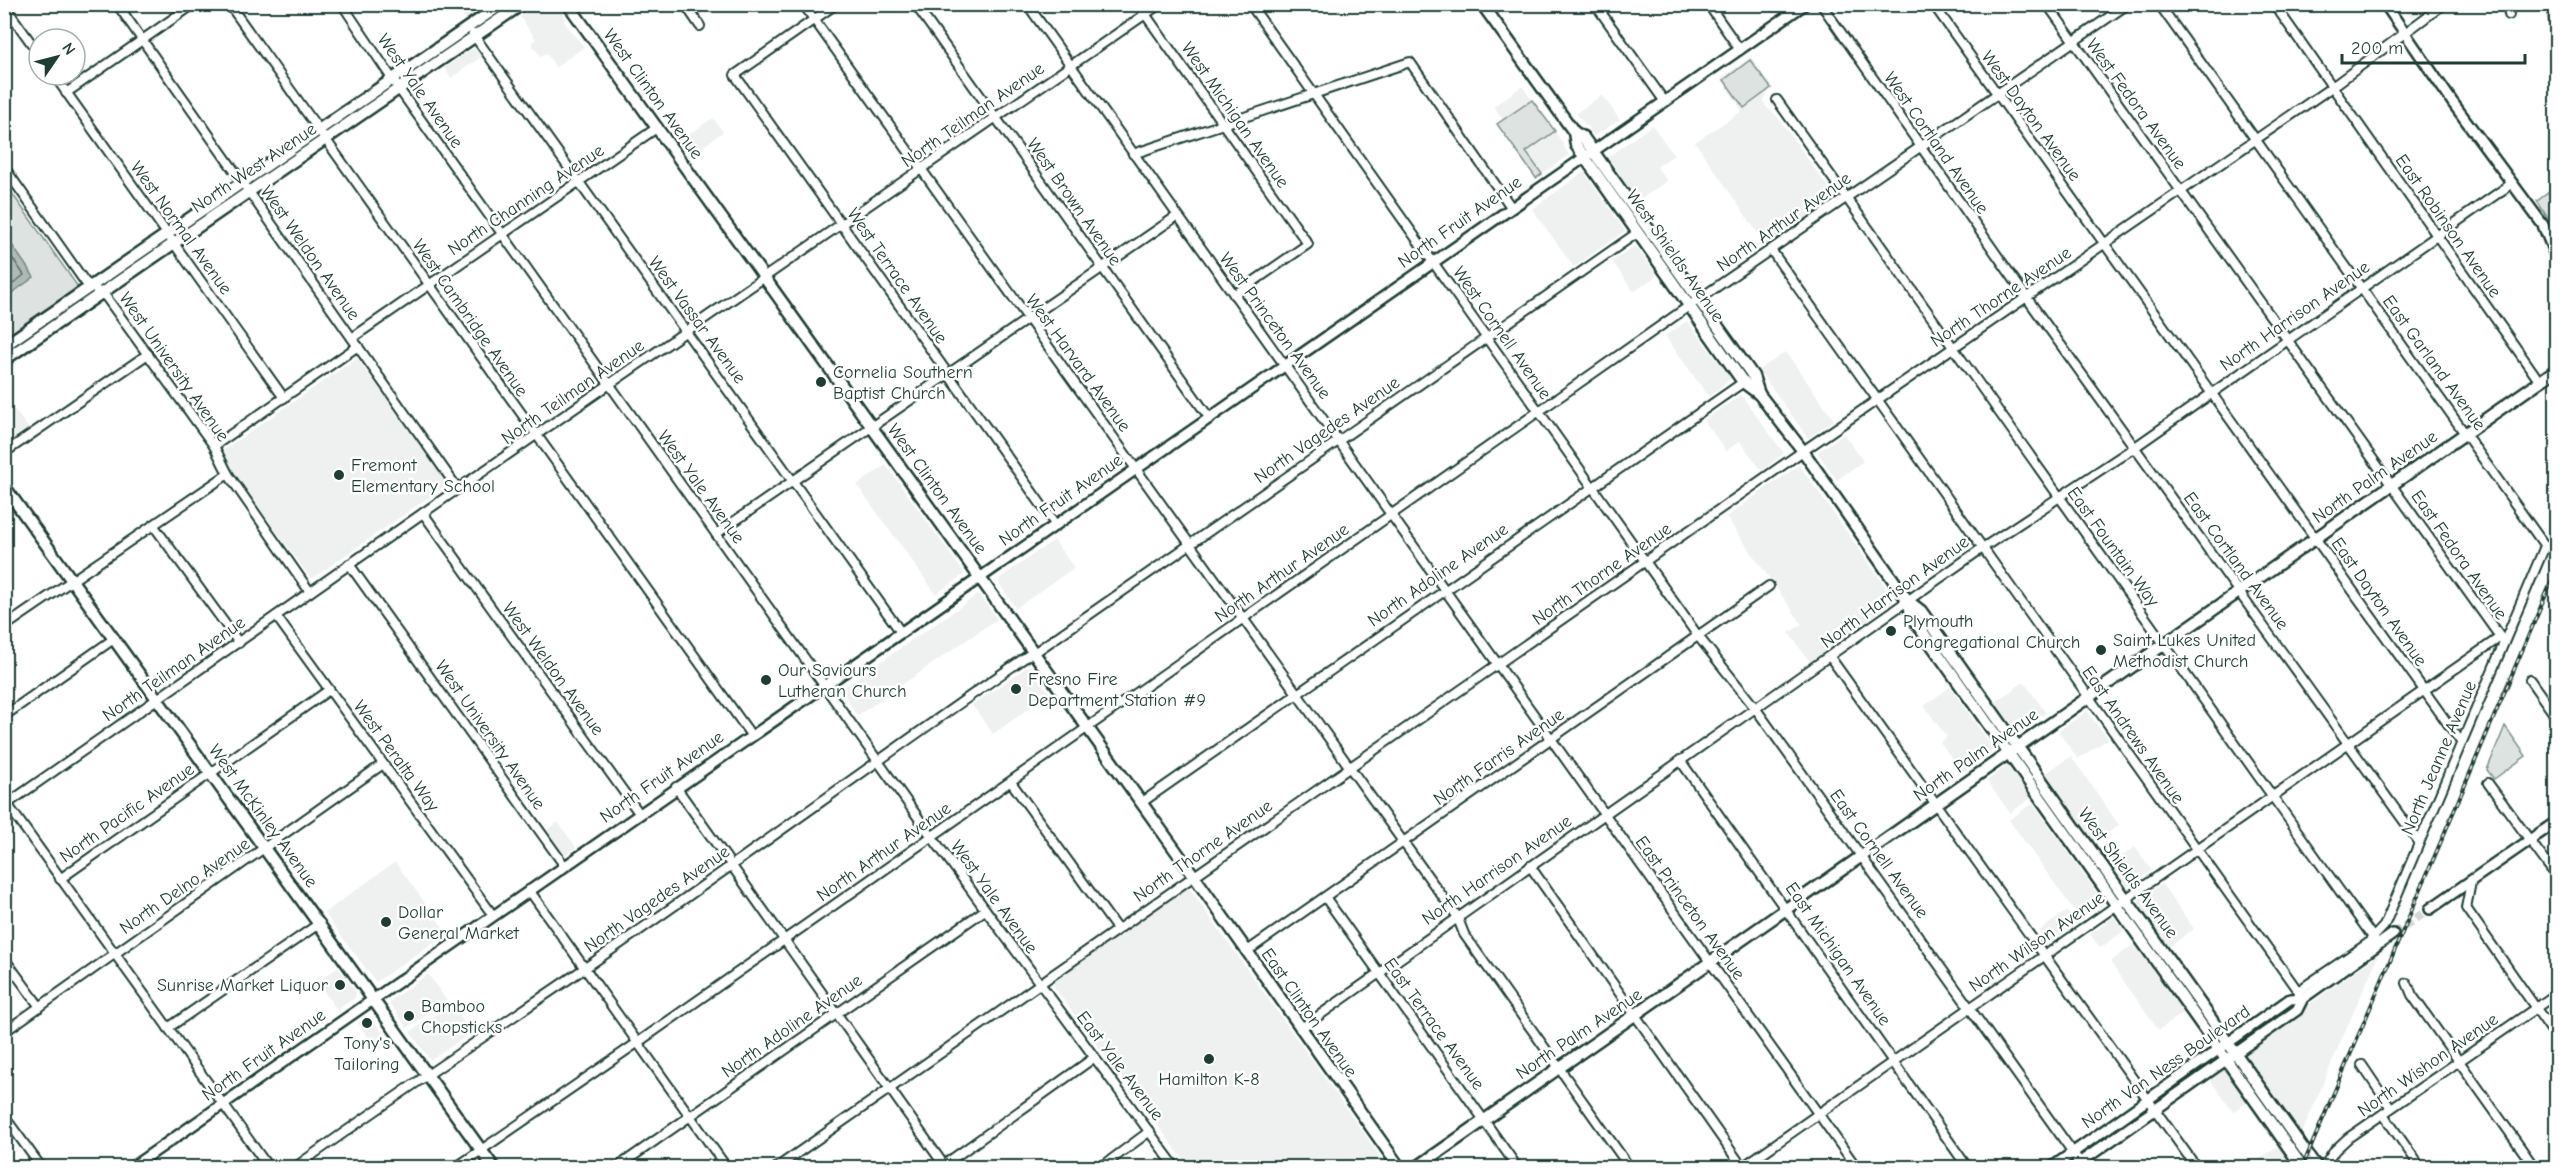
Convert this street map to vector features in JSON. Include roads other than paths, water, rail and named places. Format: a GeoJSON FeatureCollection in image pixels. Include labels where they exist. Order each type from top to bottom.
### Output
{"type":"FeatureCollection","features":[{"type":"Feature","properties":{"kind":"main road","name":"North West Avenue"},"geometry":{"type":"LineString","coordinates":[[472,32],[502,4]]}},
{"type":"Feature","properties":{"kind":"main road","name":"North West Avenue"},"geometry":{"type":"LineString","coordinates":[[4,346],[91,286],[170,239],[472,32],[522,4]]}},
{"type":"Feature","properties":{"kind":"main road","name":"West Clinton Avenue"},"geometry":{"type":"LineString","coordinates":[[568,4],[1194,876]]}},
{"type":"Feature","properties":{"kind":"main road","name":"West Shields Avenue"},"geometry":{"type":"LineString","coordinates":[[1484,5],[1574,132],[1583,137],[1589,154],[1637,233],[1695,302],[1908,601],[1912,617],[2229,1043],[2232,1057],[2303,1167]]}},
{"type":"Feature","properties":{"kind":"main road","name":"West Shields Avenue"},"geometry":{"type":"LineString","coordinates":[[1589,154],[1674,263],[1695,302]]}},
{"type":"Feature","properties":{"kind":"main road"},"geometry":{"type":"LineString","coordinates":[[1637,233],[1645,234],[1663,256],[1674,263]]}},
{"type":"Feature","properties":{"kind":"main road","name":"North West Avenue"},"geometry":{"type":"LineString","coordinates":[[4,360],[101,293],[170,239]]}},
{"type":"Feature","properties":{"kind":"main road","name":"North Palm Avenue"},"geometry":{"type":"LineString","coordinates":[[1416,1167],[1711,963],[2087,696],[2556,370]]}},
{"type":"Feature","properties":{"kind":"main road","name":"West McKinley Avenue"},"geometry":{"type":"LineString","coordinates":[[4,486],[494,1167]]}},
{"type":"Feature","properties":{"kind":"main road","name":"East Clinton Avenue"},"geometry":{"type":"LineString","coordinates":[[1194,876],[1300,1029],[1400,1167]]}},
{"type":"Feature","properties":{"kind":"main road","name":"West Shields Avenue"},"geometry":{"type":"LineString","coordinates":[[2122,901],[2219,1050],[2232,1057],[2317,1167]]}},
{"type":"Feature","properties":{"kind":"street","name":"West Weldon Avenue"},"geometry":{"type":"LineString","coordinates":[[117,4],[458,489]]}},
{"type":"Feature","properties":{"kind":"street"},"geometry":{"type":"LineString","coordinates":[[66,93],[194,4]]}},
{"type":"Feature","properties":{"kind":"street","name":"West Cambridge Avenue"},"geometry":{"type":"LineString","coordinates":[[229,4],[751,735]]}},
{"type":"Feature","properties":{"kind":"street","name":"West Yale Avenue"},"geometry":{"type":"LineString","coordinates":[[342,4],[396,84],[716,534],[1040,984]]}},
{"type":"Feature","properties":{"kind":"street"},"geometry":{"type":"LineString","coordinates":[[685,4],[700,26]]}},
{"type":"Feature","properties":{"kind":"street","name":"West Harvard Avenue"},"geometry":{"type":"LineString","coordinates":[[803,4],[1456,916],[1464,934],[1630,1167]]}},
{"type":"Feature","properties":{"kind":"street"},"geometry":{"type":"LineString","coordinates":[[814,20],[836,4]]}},
{"type":"Feature","properties":{"kind":"street","name":"West Brown Avenue"},"geometry":{"type":"LineString","coordinates":[[915,4],[1209,416]]}},
{"type":"Feature","properties":{"kind":"street","name":"West Princeton Avenue"},"geometry":{"type":"LineString","coordinates":[[1027,4],[1498,665]]}},
{"type":"Feature","properties":{"kind":"street","name":"West Michigan Avenue"},"geometry":{"type":"LineString","coordinates":[[1138,4],[1308,244],[1234,295]]}},
{"type":"Feature","properties":{"kind":"street","name":"North Teilman Avenue"},"geometry":{"type":"LineString","coordinates":[[5,804],[1160,4]]}},
{"type":"Feature","properties":{"kind":"street","name":"West Cornell Avenue"},"geometry":{"type":"LineString","coordinates":[[1250,4],[1647,561]]}},
{"type":"Feature","properties":{"kind":"street"},"geometry":{"type":"LineString","coordinates":[[1595,4],[1665,102]]}},
{"type":"Feature","properties":{"kind":"street"},"geometry":{"type":"LineString","coordinates":[[1708,4],[1740,50]]}},
{"type":"Feature","properties":{"kind":"street","name":"North Fruit Avenue"},"geometry":{"type":"LineString","coordinates":[[131,1167],[1805,4]]}},
{"type":"Feature","properties":{"kind":"street","name":"West Cortland Avenue"},"geometry":{"type":"LineString","coordinates":[[1821,4],[2027,298]]}},
{"type":"Feature","properties":{"kind":"street","name":"West Dayton Avenue"},"geometry":{"type":"LineString","coordinates":[[1933,4],[1996,95],[2105,244]]}},
{"type":"Feature","properties":{"kind":"street","name":"West Fedora Avenue"},"geometry":{"type":"LineString","coordinates":[[2047,4],[2180,192]]}},
{"type":"Feature","properties":{"kind":"street","name":"North Arthur Avenue"},"geometry":{"type":"LineString","coordinates":[[454,1167],[637,1043],[1695,302],[2128,4]]}},
{"type":"Feature","properties":{"kind":"street","name":"East Garland Avenue"},"geometry":{"type":"LineString","coordinates":[[2159,4],[2360,289],[2467,433],[2545,546]]}},
{"type":"Feature","properties":{"kind":"street","name":"East Robinson Avenue"},"geometry":{"type":"LineString","coordinates":[[2274,4],[2540,382]]}},
{"type":"Feature","properties":{"kind":"street"},"geometry":{"type":"LineString","coordinates":[[2385,4],[2542,225],[2556,257]]}},
{"type":"Feature","properties":{"kind":"street","name":"North Thorne Avenue"},"geometry":{"type":"LineString","coordinates":[[776,1167],[1803,451],[2332,87],[2444,4]]}},
{"type":"Feature","properties":{"kind":"street"},"geometry":{"type":"LineString","coordinates":[[2508,4],[2509,15]]}},
{"type":"Feature","properties":{"kind":"street"},"geometry":{"type":"LineString","coordinates":[[4,5],[27,37]]}},
{"type":"Feature","properties":{"kind":"street","name":"West Terrace Avenue"},"geometry":{"type":"LineString","coordinates":[[814,20],[735,75],[1055,524]]}},
{"type":"Feature","properties":{"kind":"street","name":"West Vassar Avenue"},"geometry":{"type":"LineString","coordinates":[[472,32],[900,631]]}},
{"type":"Feature","properties":{"kind":"street"},"geometry":{"type":"LineString","coordinates":[[1133,154],[1410,62],[1511,207]]}},
{"type":"Feature","properties":{"kind":"street","name":"West Normal Avenue"},"geometry":{"type":"LineString","coordinates":[[62,87],[284,398]]}},
{"type":"Feature","properties":{"kind":"street","name":"East Fountain Way"},"geometry":{"type":"LineString","coordinates":[[1777,100],[2374,939]]}},
{"type":"Feature","properties":{"kind":"street","name":"North Channing Avenue"},"geometry":{"type":"LineString","coordinates":[[352,338],[658,128]]}},
{"type":"Feature","properties":{"kind":"street","name":"West University Avenue"},"geometry":{"type":"LineString","coordinates":[[4,167],[85,282],[101,293],[148,354],[214,447],[228,474],[310,592]]}},
{"type":"Feature","properties":{"kind":"street","name":"North Harrison Avenue"},"geometry":{"type":"LineString","coordinates":[[1300,1029],[1456,916],[1756,709],[1981,549],[2135,447],[2511,184]]}},
{"type":"Feature","properties":{"kind":"street","name":"East Fedora Avenue"},"geometry":{"type":"LineString","coordinates":[[2180,192],[2502,640]]}},
{"type":"Feature","properties":{"kind":"street"},"geometry":{"type":"LineString","coordinates":[[716,534],[873,428],[1177,216]]}},
{"type":"Feature","properties":{"kind":"street","name":"North Vagedes Avenue"},"geometry":{"type":"LineString","coordinates":[[294,1167],[427,1073],[585,968],[878,759],[1637,233]]}},
{"type":"Feature","properties":{"kind":"street","name":"East Dayton Avenue"},"geometry":{"type":"LineString","coordinates":[[2105,244],[2461,742]]}},
{"type":"Feature","properties":{"kind":"street","name":"East Andrews Avenue"},"geometry":{"type":"LineString","coordinates":[[1771,250],[1981,549],[2300,994]]}},
{"type":"Feature","properties":{"kind":"street","name":"East Cortland Avenue"},"geometry":{"type":"LineString","coordinates":[[2027,298],[2419,842]]}},
{"type":"Feature","properties":{"kind":"street"},"geometry":{"type":"LineString","coordinates":[[214,447],[358,346]]}},
{"type":"Feature","properties":{"kind":"street"},"geometry":{"type":"LineString","coordinates":[[4,453],[148,354]]}},
{"type":"Feature","properties":{"kind":"street","name":"North Adoline Avenue"},"geometry":{"type":"LineString","coordinates":[[1142,803],[1295,693],[1748,379]]}},
{"type":"Feature","properties":{"kind":"street"},"geometry":{"type":"LineString","coordinates":[[4,627],[228,474]]}},
{"type":"Feature","properties":{"kind":"street","name":"West Weldon Avenue"},"geometry":{"type":"LineString","coordinates":[[423,513],[639,813]]}},
{"type":"Feature","properties":{"kind":"street"},"geometry":{"type":"LineString","coordinates":[[154,526],[239,643]]}},
{"type":"Feature","properties":{"kind":"street","name":"North Jeanne Avenue"},"geometry":{"type":"LineString","coordinates":[[2300,994],[2374,939],[2384,926],[2502,640],[2545,546]]}},
{"type":"Feature","properties":{"kind":"street","name":"East Cornell Avenue"},"geometry":{"type":"LineString","coordinates":[[1647,561],[1698,636],[1756,709],[1970,1007],[2073,1152],[2078,1166]]}},
{"type":"Feature","properties":{"kind":"street","name":"West University Avenue"},"geometry":{"type":"LineString","coordinates":[[349,564],[564,865]]}},
{"type":"Feature","properties":{"kind":"street","name":"North Farris Avenue"},"geometry":{"type":"LineString","coordinates":[[1246,952],[1768,586]]}},
{"type":"Feature","properties":{"kind":"street","name":"West Peralta Way"},"geometry":{"type":"LineString","coordinates":[[276,616],[492,915]]}},
{"type":"Feature","properties":{"kind":"street"},"geometry":{"type":"LineString","coordinates":[[4,716],[115,638]]}},
{"type":"Feature","properties":{"kind":"street","name":"North Wilson Avenue"},"geometry":{"type":"LineString","coordinates":[[1742,1167],[1893,1059],[2424,690],[2502,640]]}},
{"type":"Feature","properties":{"kind":"street"},"geometry":{"type":"LineString","coordinates":[[1830,657],[2197,1167]]}},
{"type":"Feature","properties":{"kind":"street","name":"East Princeton Avenue"},"geometry":{"type":"LineString","coordinates":[[1498,665],[1857,1167]]}},
{"type":"Feature","properties":{"kind":"street"},"geometry":{"type":"LineString","coordinates":[[2530,680],[2556,717]]}},
{"type":"Feature","properties":{"kind":"street","name":"North Pacific Avenue"},"geometry":{"type":"LineString","coordinates":[[60,879],[330,690]]}},
{"type":"Feature","properties":{"kind":"street","name":"East Michigan Avenue"},"geometry":{"type":"LineString","coordinates":[[1680,760],[1787,908],[1968,1167]]}},
{"type":"Feature","properties":{"kind":"street","name":"North Delno Avenue"},"geometry":{"type":"LineString","coordinates":[[4,1032],[383,764]]}},
{"type":"Feature","properties":{"kind":"street"},"geometry":{"type":"LineString","coordinates":[[1011,782],[1117,929]]}},
{"type":"Feature","properties":{"kind":"street"},"geometry":{"type":"LineString","coordinates":[[2488,783],[2556,876]]}},
{"type":"Feature","properties":{"kind":"street"},"geometry":{"type":"LineString","coordinates":[[676,787],[943,1166],[1095,1057]]}},
{"type":"Feature","properties":{"kind":"street"},"geometry":{"type":"LineString","coordinates":[[5,804],[268,1167]]}},
{"type":"Feature","properties":{"kind":"street"},"geometry":{"type":"LineString","coordinates":[[2430,909],[2556,822]]}},
{"type":"Feature","properties":{"kind":"street"},"geometry":{"type":"LineString","coordinates":[[1530,866],[1742,1167]]}},
{"type":"Feature","properties":{"kind":"street"},"geometry":{"type":"LineString","coordinates":[[2471,882],[2471,889],[2465,903],[2466,908],[2556,1037]]}},
{"type":"Feature","properties":{"kind":"street"},"geometry":{"type":"LineString","coordinates":[[529,890],[727,1167]]}},
{"type":"Feature","properties":{"kind":"street","name":"East Terrace Avenue"},"geometry":{"type":"LineString","coordinates":[[1325,897],[1518,1167]]}},
{"type":"Feature","properties":{"kind":"street","name":"North Adoline Avenue"},"geometry":{"type":"LineString","coordinates":[[616,1167],[985,910]]}},
{"type":"Feature","properties":{"kind":"street"},"geometry":{"type":"LineString","coordinates":[[168,1028],[320,923]]}},
{"type":"Feature","properties":{"kind":"street","name":"North Van Ness Boulevard"},"geometry":{"type":"LineString","coordinates":[[2050,1167],[2290,999],[2328,980],[2393,934]]}},
{"type":"Feature","properties":{"kind":"street"},"geometry":{"type":"LineString","coordinates":[[4,958],[40,1007]]}},
{"type":"Feature","properties":{"kind":"street","name":"North Jeanne Avenue"},"geometry":{"type":"LineString","coordinates":[[2328,980],[2338,965]]}},
{"type":"Feature","properties":{"kind":"street"},"geometry":{"type":"LineString","coordinates":[[2407,983],[2412,995],[2535,1167]]}},
{"type":"Feature","properties":{"kind":"street","name":"East Yale Avenue"},"geometry":{"type":"LineString","coordinates":[[1040,984],[1176,1167]]}},
{"type":"Feature","properties":{"kind":"street","name":"North Van Ness Boulevard"},"geometry":{"type":"LineString","coordinates":[[2078,1166],[2297,1010],[2300,994]]}},
{"type":"Feature","properties":{"kind":"street","name":"North Wishon Avenue"},"geometry":{"type":"LineString","coordinates":[[2323,1167],[2335,1150],[2348,1138],[2556,994]]}},
{"type":"Feature","properties":{"kind":"street"},"geometry":{"type":"LineString","coordinates":[[2362,1065],[2391,1108]]}},
{"type":"Feature","properties":{"kind":"street"},"geometry":{"type":"LineString","coordinates":[[2383,1114],[2421,1167]]}},
{"type":"Feature","properties":{"kind":"street"},"geometry":{"type":"LineString","coordinates":[[4,1116],[42,1167]]}},
{"type":"Feature","properties":{"kind":"street"},"geometry":{"type":"LineString","coordinates":[[1100,1167],[1150,1131]]}},
{"type":"Feature","properties":{"kind":"water"},"geometry":{"type":"Polygon","coordinates":[[[2547,5],[2556,5],[2556,111],[2547,5]]]}},
{"type":"Feature","properties":{"kind":"water"},"geometry":{"type":"Polygon","coordinates":[[[5,235],[34,277],[4,298],[5,235]]]}},
{"type":"Feature","properties":{"kind":"tunnel"},"geometry":{"type":"LineString","coordinates":[[2393,934],[2430,909]]}},
{"type":"Feature","properties":{"kind":"railway"},"geometry":{"type":"LineString","coordinates":[[2302,1168],[2556,571]]}},
{"type":"Feature","properties":{"kind":"place","name":"Cornelia Southern Baptist Church"},"geometry":{"type":"Point","coordinates":[821,382]}},
{"type":"Feature","properties":{"kind":"place","name":"Fremont Elementary School"},"geometry":{"type":"Point","coordinates":[339,475]}},
{"type":"Feature","properties":{"kind":"place","name":"Plymouth Congregational Church"},"geometry":{"type":"Point","coordinates":[1891,631]}},
{"type":"Feature","properties":{"kind":"place","name":"Saint Lukes United Methodist Church"},"geometry":{"type":"Point","coordinates":[2101,650]}},
{"type":"Feature","properties":{"kind":"place","name":"Our Saviours Lutheran Church"},"geometry":{"type":"Point","coordinates":[766,680]}},
{"type":"Feature","properties":{"kind":"place","name":"Fresno Fire Department Station #9"},"geometry":{"type":"Point","coordinates":[1016,689]}},
{"type":"Feature","properties":{"kind":"place","name":"Dollar General Market"},"geometry":{"type":"Point","coordinates":[386,922]}},
{"type":"Feature","properties":{"kind":"place","name":"Sunrise Market Liquor"},"geometry":{"type":"Point","coordinates":[340,985]}},
{"type":"Feature","properties":{"kind":"place","name":"Bamboo Chopsticks"},"geometry":{"type":"Point","coordinates":[409,1016]}},
{"type":"Feature","properties":{"kind":"place","name":"Tony's Tailoring"},"geometry":{"type":"Point","coordinates":[367,1023]}},
{"type":"Feature","properties":{"kind":"place","name":"Hamilton K-8"},"geometry":{"type":"Point","coordinates":[1209,1059]}}]}
